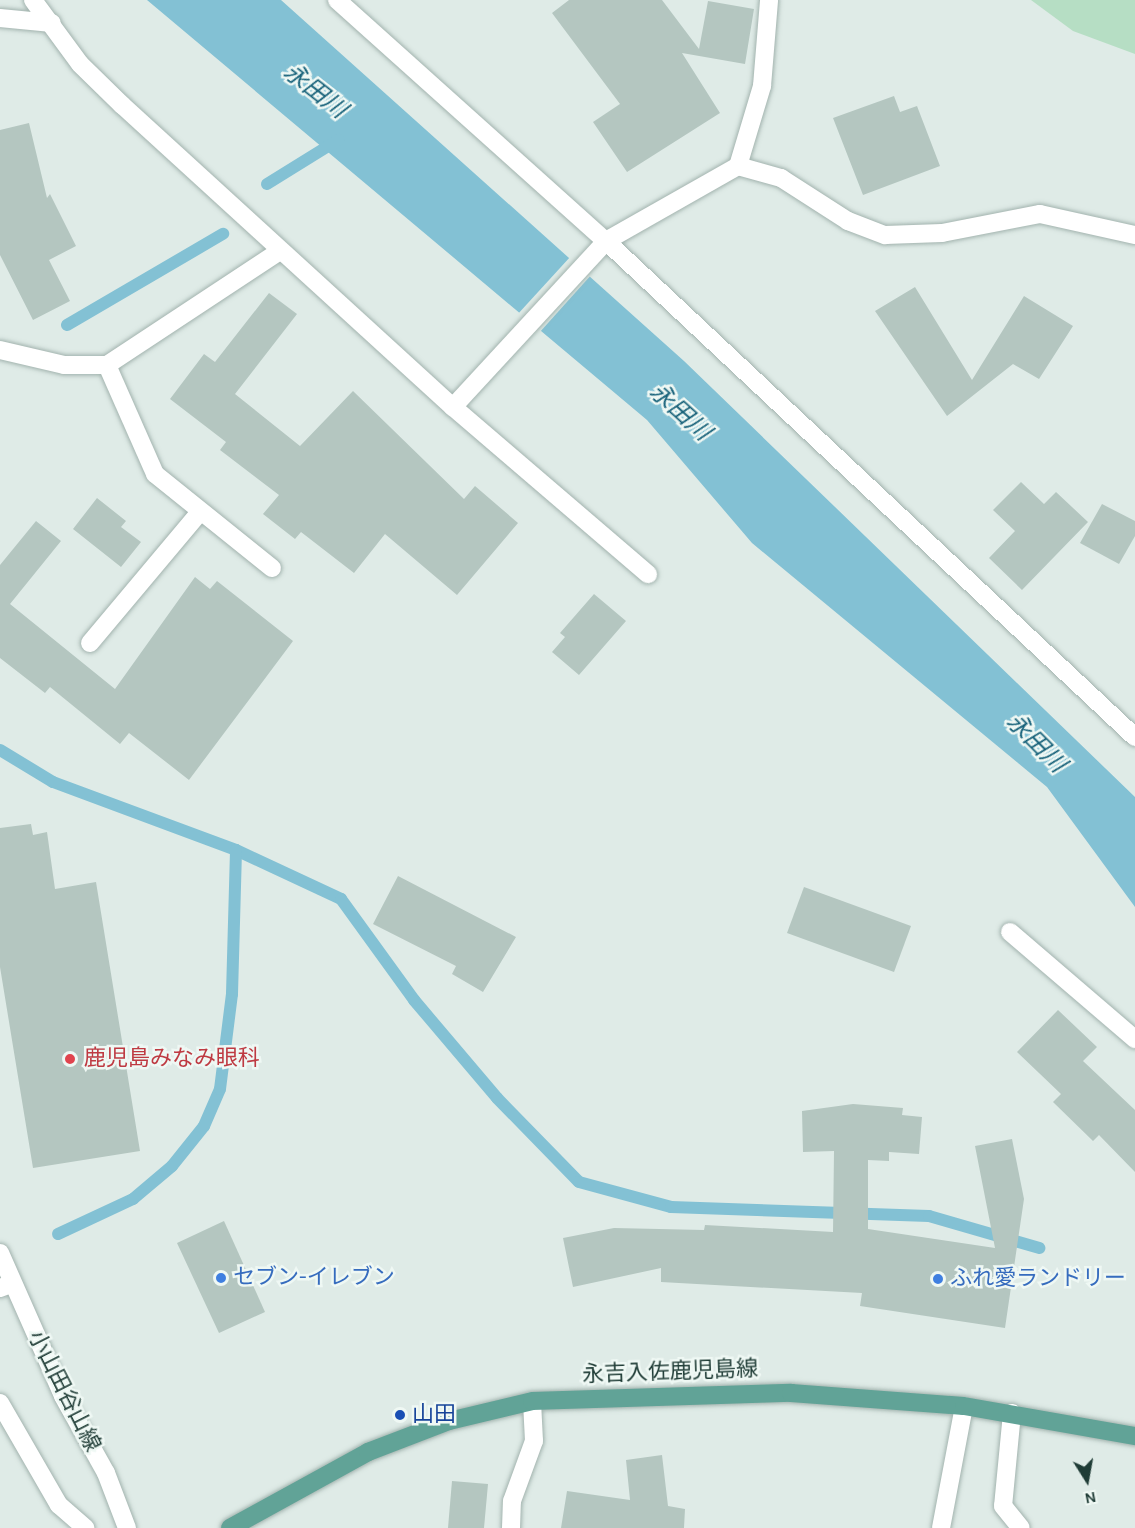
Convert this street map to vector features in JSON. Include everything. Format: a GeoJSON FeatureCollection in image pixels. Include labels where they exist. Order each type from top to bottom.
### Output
{"type":"FeatureCollection","features":[{"type":"Feature","properties":{"kind":"main road","name":"永吉入佐鹿児島線"},"geometry":{"type":"LineString","coordinates":[[230,1528],[368,1452],[449,1421],[532,1401],[791,1393],[964,1406],[1135,1436]]}},
{"type":"Feature","properties":{"kind":"street"},"geometry":{"type":"LineString","coordinates":[[33,0],[80,64],[280,251],[453,407],[648,574]]}},
{"type":"Feature","properties":{"kind":"street"},"geometry":{"type":"LineString","coordinates":[[337,0],[606,241],[1135,737]]}},
{"type":"Feature","properties":{"kind":"street"},"geometry":{"type":"LineString","coordinates":[[453,407],[606,241],[738,166],[762,86],[769,0]]}},
{"type":"Feature","properties":{"kind":"street"},"geometry":{"type":"LineString","coordinates":[[0,18],[52,23]]}},
{"type":"Feature","properties":{"kind":"street"},"geometry":{"type":"LineString","coordinates":[[738,166],[781,178],[848,220],[885,235],[942,233],[1040,214],[1135,236]]}},
{"type":"Feature","properties":{"kind":"street"},"geometry":{"type":"LineString","coordinates":[[0,350],[64,365],[107,365],[280,251]]}},
{"type":"Feature","properties":{"kind":"street"},"geometry":{"type":"LineString","coordinates":[[107,365],[155,474],[199,513],[272,568]]}},
{"type":"Feature","properties":{"kind":"street"},"geometry":{"type":"LineString","coordinates":[[90,643],[199,513]]}},
{"type":"Feature","properties":{"kind":"street"},"geometry":{"type":"LineString","coordinates":[[1010,932],[1135,1040]]}},
{"type":"Feature","properties":{"kind":"street","name":"小山田谷山線"},"geometry":{"type":"LineString","coordinates":[[0,1253],[6,1286],[106,1473],[127,1528]]}},
{"type":"Feature","properties":{"kind":"street"},"geometry":{"type":"LineString","coordinates":[[511,1528],[512,1501],[534,1441],[532,1401]]}},
{"type":"Feature","properties":{"kind":"street"},"geometry":{"type":"LineString","coordinates":[[0,1403],[59,1505],[85,1528]]}},
{"type":"Feature","properties":{"kind":"street"},"geometry":{"type":"LineString","coordinates":[[941,1528],[964,1406]]}},
{"type":"Feature","properties":{"kind":"street"},"geometry":{"type":"LineString","coordinates":[[1012,1413],[1003,1506],[1021,1528]]}},
{"type":"Feature","properties":{"kind":"green space"},"geometry":{"type":"Polygon","coordinates":[[[1031,0],[1135,0],[1135,54],[1073,31],[1031,0]]]}},
{"type":"Feature","properties":{"kind":"water","name":"永田川"},"geometry":{"type":"Polygon","coordinates":[[[147,0],[281,0],[684,361],[1135,797],[1135,907],[1047,787],[752,543],[647,420],[147,0]]]}},
{"type":"Feature","properties":{"kind":"pier"},"geometry":{"type":"Polygon","coordinates":[[[571,256],[592,274],[539,333],[517,315],[571,256]]]}},
{"type":"Feature","properties":{"kind":"building"},"geometry":{"type":"Polygon","coordinates":[[[569,0],[662,0],[699,49],[708,1],[754,9],[745,64],[682,53],[720,113],[627,172],[593,122],[620,104],[552,13],[569,0]]]}},
{"type":"Feature","properties":{"kind":"building"},"geometry":{"type":"Polygon","coordinates":[[[894,96],[900,112],[917,106],[940,166],[863,195],[833,118],[894,96]]]}},
{"type":"Feature","properties":{"kind":"building"},"geometry":{"type":"Polygon","coordinates":[[[29,123],[47,198],[50,194],[76,246],[49,260],[70,301],[33,320],[0,255],[0,130],[29,123]]]}},
{"type":"Feature","properties":{"kind":"building"},"geometry":{"type":"Polygon","coordinates":[[[915,287],[972,380],[1024,296],[1073,326],[1039,379],[1013,364],[947,416],[875,311],[915,287]]]}},
{"type":"Feature","properties":{"kind":"building"},"geometry":{"type":"Polygon","coordinates":[[[269,293],[297,314],[235,394],[300,446],[353,391],[464,499],[475,486],[518,523],[457,595],[385,534],[354,573],[301,532],[295,539],[263,514],[279,495],[220,450],[226,442],[170,399],[204,354],[215,362],[269,293]]]}},
{"type":"Feature","properties":{"kind":"building"},"geometry":{"type":"Polygon","coordinates":[[[1021,482],[1044,504],[1056,492],[1088,522],[1022,590],[989,558],[1015,531],[993,510],[1021,482]]]}},
{"type":"Feature","properties":{"kind":"building"},"geometry":{"type":"Polygon","coordinates":[[[97,498],[126,521],[121,527],[141,542],[121,567],[73,529],[97,498]]]}},
{"type":"Feature","properties":{"kind":"building"},"geometry":{"type":"Polygon","coordinates":[[[1102,504],[1135,521],[1135,536],[1119,564],[1080,543],[1102,504]]]}},
{"type":"Feature","properties":{"kind":"building"},"geometry":{"type":"Polygon","coordinates":[[[36,521],[61,541],[10,604],[115,689],[195,577],[210,589],[217,581],[293,641],[189,780],[129,733],[120,744],[50,687],[45,693],[0,658],[0,565],[36,521]]]}},
{"type":"Feature","properties":{"kind":"building"},"geometry":{"type":"Polygon","coordinates":[[[594,594],[626,621],[579,675],[552,652],[565,637],[560,633],[594,594]]]}},
{"type":"Feature","properties":{"kind":"building","name":"鹿児島みなみ眼科"},"geometry":{"type":"Polygon","coordinates":[[[31,824],[33,835],[47,832],[55,889],[96,882],[140,1151],[33,1168],[0,967],[0,828],[31,824]]]}},
{"type":"Feature","properties":{"kind":"building"},"geometry":{"type":"Polygon","coordinates":[[[398,876],[516,937],[483,992],[452,974],[456,966],[373,924],[398,876]]]}},
{"type":"Feature","properties":{"kind":"building"},"geometry":{"type":"Polygon","coordinates":[[[804,887],[911,926],[894,972],[787,933],[804,887]]]}},
{"type":"Feature","properties":{"kind":"building"},"geometry":{"type":"Polygon","coordinates":[[[1058,1010],[1097,1047],[1083,1061],[1135,1110],[1135,1172],[1099,1135],[1093,1141],[1053,1102],[1061,1094],[1017,1052],[1058,1010]]]}},
{"type":"Feature","properties":{"kind":"building"},"geometry":{"type":"Polygon","coordinates":[[[853,1104],[903,1108],[902,1115],[922,1117],[919,1154],[889,1152],[889,1161],[868,1160],[868,1229],[995,1248],[975,1146],[1012,1139],[1024,1199],[1005,1328],[860,1306],[862,1293],[661,1282],[661,1268],[573,1287],[563,1238],[614,1228],[704,1230],[705,1225],[833,1232],[834,1151],[803,1152],[802,1111],[853,1104]]]}},
{"type":"Feature","properties":{"kind":"building","name":"セブン-イレブン"},"geometry":{"type":"Polygon","coordinates":[[[224,1221],[265,1312],[219,1333],[177,1243],[224,1221]]]}},
{"type":"Feature","properties":{"kind":"building"},"geometry":{"type":"Polygon","coordinates":[[[662,1455],[668,1506],[685,1509],[684,1528],[561,1528],[567,1491],[630,1500],[626,1460],[662,1455]]]}},
{"type":"Feature","properties":{"kind":"building"},"geometry":{"type":"Polygon","coordinates":[[[452,1481],[488,1484],[484,1528],[448,1528],[452,1481]]]}},
{"type":"Feature","properties":{"kind":"waterway"},"geometry":{"type":"LineString","coordinates":[[267,184],[338,140]]}},
{"type":"Feature","properties":{"kind":"waterway"},"geometry":{"type":"LineString","coordinates":[[67,325],[223,234]]}},
{"type":"Feature","properties":{"kind":"waterway"},"geometry":{"type":"LineString","coordinates":[[0,750],[53,782],[236,850],[341,899],[414,1000],[497,1098],[579,1182],[671,1207],[929,1216],[1039,1248]]}},
{"type":"Feature","properties":{"kind":"waterway"},"geometry":{"type":"LineString","coordinates":[[58,1234],[133,1199],[172,1166],[204,1126],[220,1089],[232,994],[236,850]]}},
{"type":"Feature","properties":{"kind":"place","name":"鹿児島みなみ眼科"},"geometry":{"type":"Point","coordinates":[70,1059]}},
{"type":"Feature","properties":{"kind":"place","name":"セブン-イレブン"},"geometry":{"type":"Point","coordinates":[221,1278]}},
{"type":"Feature","properties":{"kind":"place","name":"ふれ愛ランドリー"},"geometry":{"type":"Point","coordinates":[938,1279]}},
{"type":"Feature","properties":{"kind":"place","name":"山田"},"geometry":{"type":"Point","coordinates":[400,1415]}}]}
